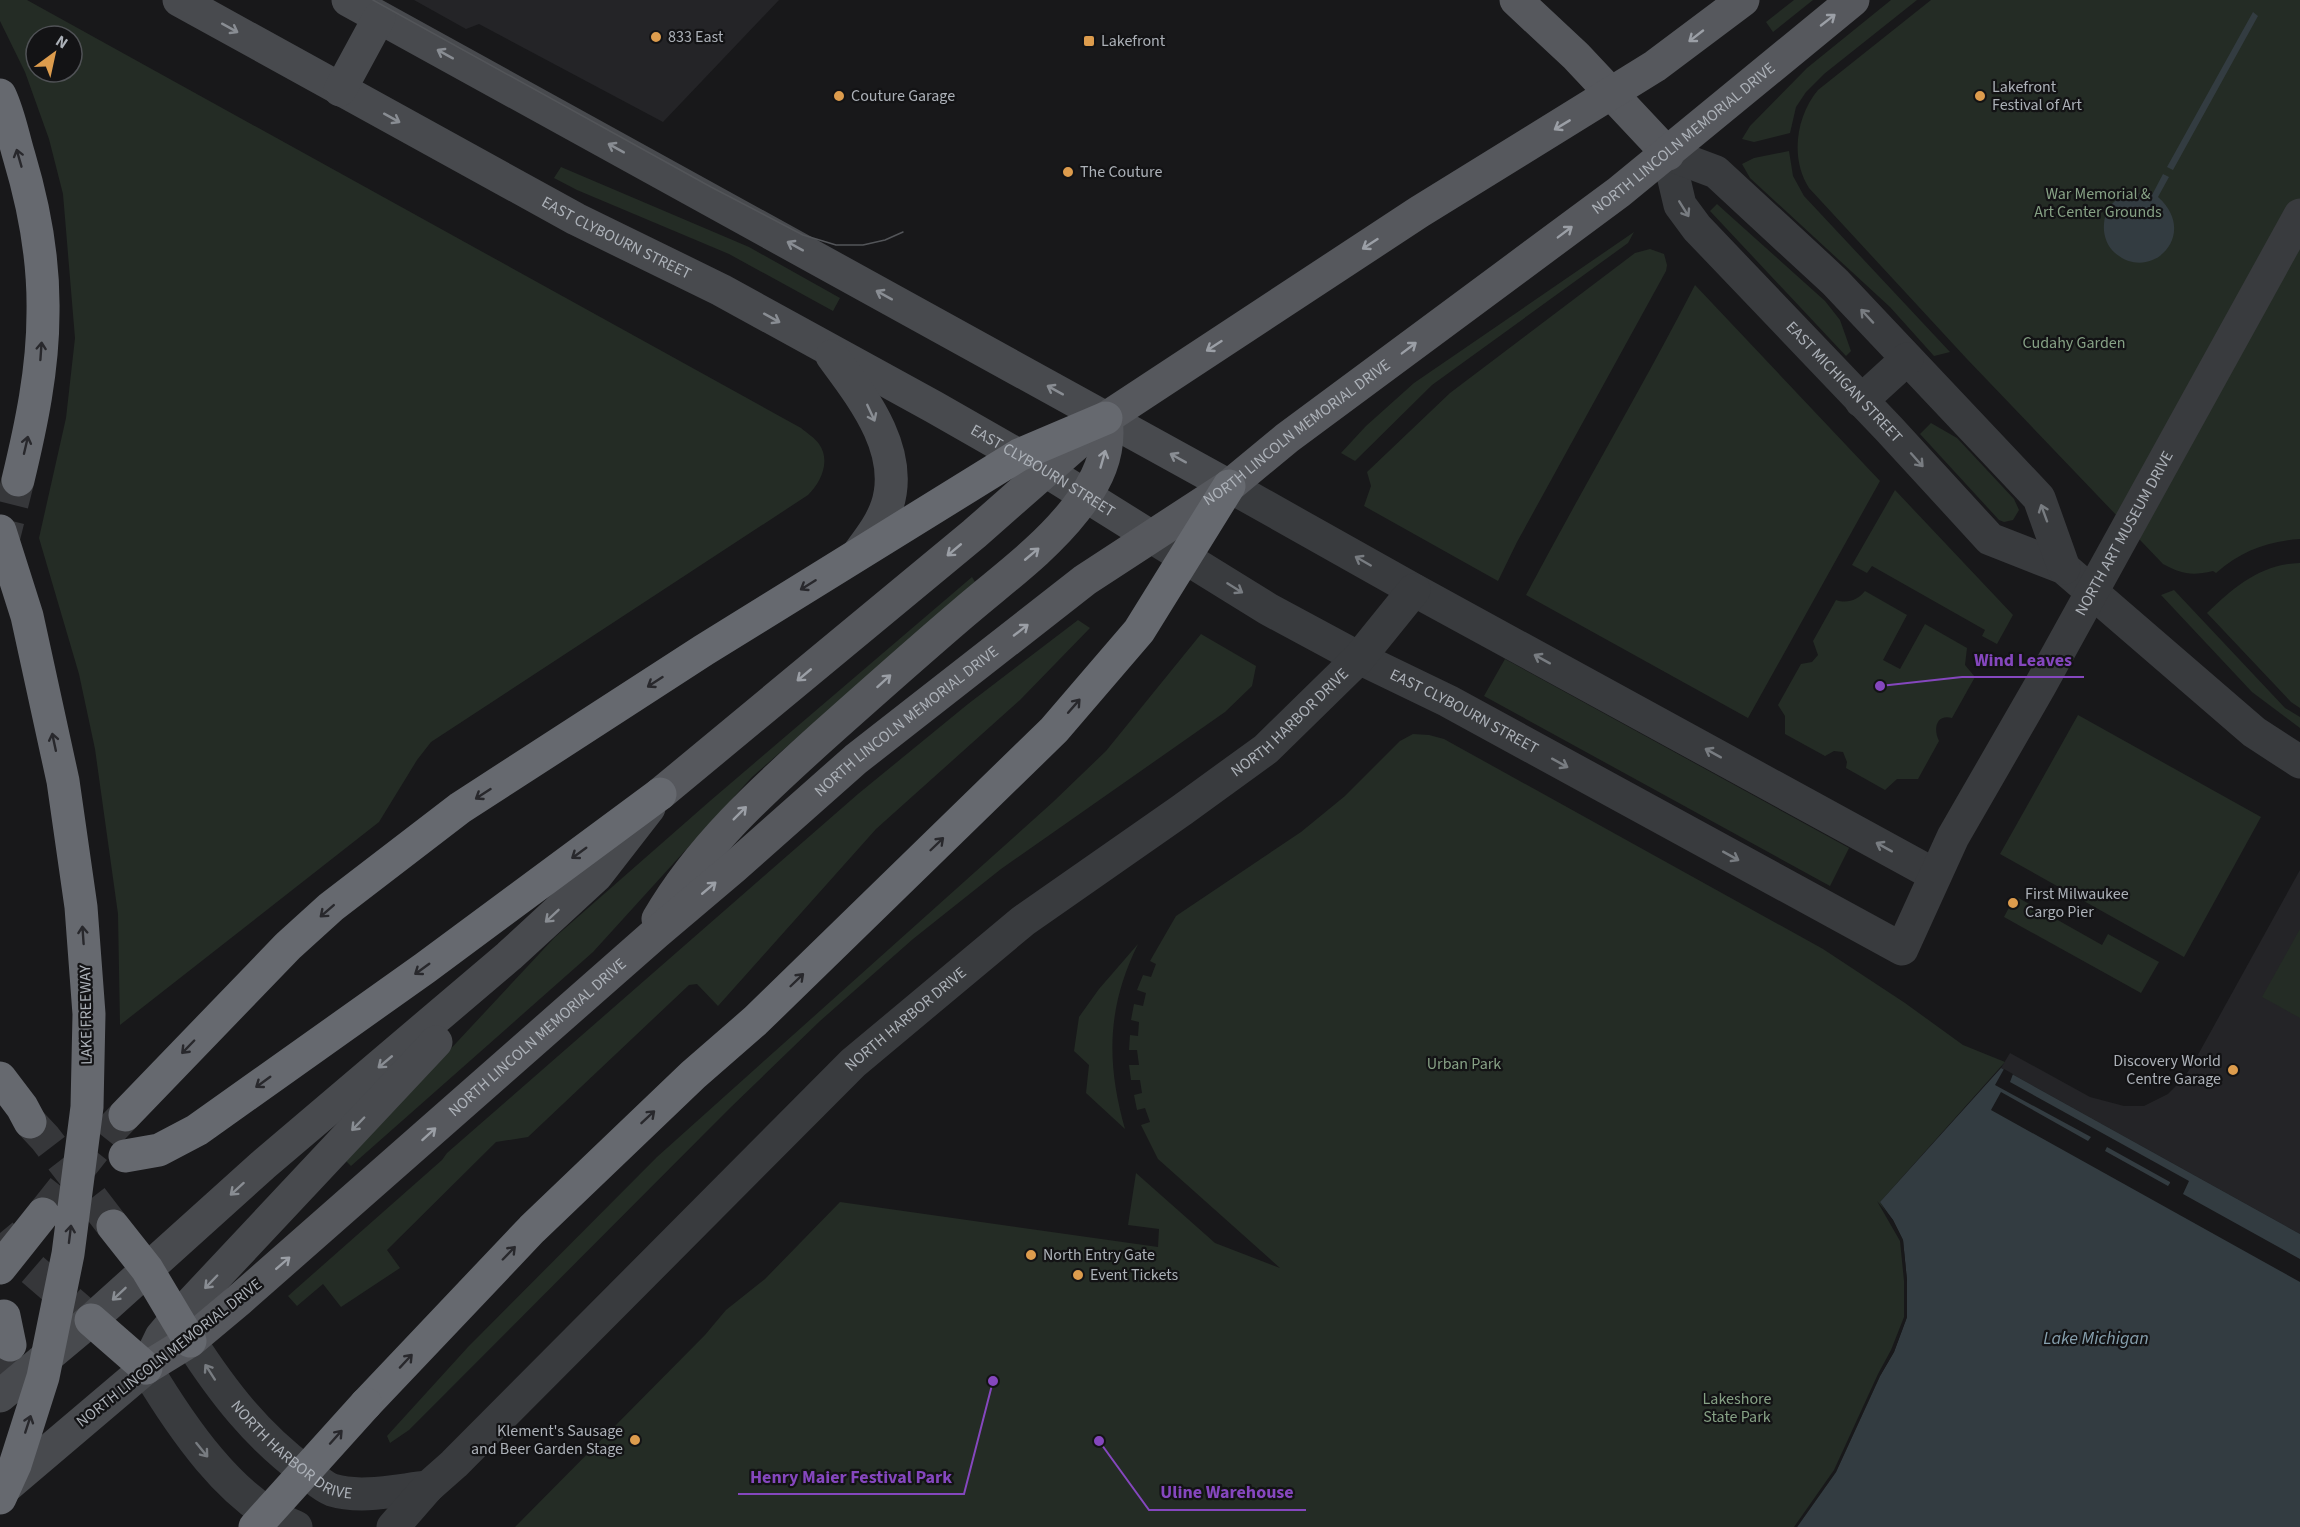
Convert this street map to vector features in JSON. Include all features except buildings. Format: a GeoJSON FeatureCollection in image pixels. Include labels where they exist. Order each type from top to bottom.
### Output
{"type":"FeatureCollection","features":[{"type":"Feature","properties":{"kind":"highway"},"geometry":{"type":"LineString","coordinates":[[0,95],[29,192],[39,253],[44,313],[40,366],[18,480]]}},
{"type":"Feature","properties":{"kind":"highway"},"geometry":{"type":"LineString","coordinates":[[124,1115],[288,946],[331,907],[460,808],[704,650],[1019,455],[1106,418]]}},
{"type":"Feature","properties":{"kind":"highway"},"geometry":{"type":"LineString","coordinates":[[255,1527],[366,1404],[540,1221],[677,1090],[755,1021],[1054,730],[1139,631],[1229,486]]}},
{"type":"Feature","properties":{"kind":"highway","name":"LAKE FREEWAY"},"geometry":{"type":"LineString","coordinates":[[0,531],[27,616],[63,781],[81,907],[88,1014],[87,1107],[65,1266],[43,1377],[15,1465],[0,1498]]}},
{"type":"Feature","properties":{"kind":"highway"},"geometry":{"type":"LineString","coordinates":[[125,1156],[159,1150],[196,1130],[425,968],[660,794]]}},
{"type":"Feature","properties":{"kind":"highway"},"geometry":{"type":"LineString","coordinates":[[0,1078],[29,1115]]}},
{"type":"Feature","properties":{"kind":"highway"},"geometry":{"type":"LineString","coordinates":[[0,1268],[43,1214]]}},
{"type":"Feature","properties":{"kind":"highway"},"geometry":{"type":"LineString","coordinates":[[113,1226],[147,1269],[183,1329]]}},
{"type":"Feature","properties":{"kind":"highway"},"geometry":{"type":"LineString","coordinates":[[91,1320],[146,1368]]}},
{"type":"Feature","properties":{"kind":"main road","name":"EAST CLYBOURN STREET"},"geometry":{"type":"LineString","coordinates":[[179,0],[576,219],[721,290],[826,347],[1019,455],[1150,536]]}},
{"type":"Feature","properties":{"kind":"main road"},"geometry":{"type":"LineString","coordinates":[[348,0],[1229,486]]}},
{"type":"Feature","properties":{"kind":"main road","name":"EAST MICHIGAN STREET"},"geometry":{"type":"LineString","coordinates":[[1516,0],[1576,56],[1668,154]]}},
{"type":"Feature","properties":{"kind":"main road"},"geometry":{"type":"LineString","coordinates":[[0,1396],[91,1320],[263,1165],[509,956],[597,875],[660,794],[974,534],[1106,418],[1419,212],[1671,56],[1743,0]]}},
{"type":"Feature","properties":{"kind":"main road","name":"NORTH LINCOLN MEMORIAL DRIVE"},"geometry":{"type":"LineString","coordinates":[[0,1492],[146,1368],[183,1329],[317,1234],[643,944],[856,759],[1085,580],[1229,486],[1287,438],[1668,154],[1853,0]]}},
{"type":"Feature","properties":{"kind":"main road"},"geometry":{"type":"LineString","coordinates":[[340,90],[379,18]]}},
{"type":"Feature","properties":{"kind":"main road"},"geometry":{"type":"LineString","coordinates":[[826,347],[869,406],[892,471],[892,488],[886,508],[877,527],[858,554]]}},
{"type":"Feature","properties":{"kind":"main road"},"geometry":{"type":"LineString","coordinates":[[643,944],[676,887],[732,822],[768,785],[910,658],[1052,537],[1099,473],[1108,436],[1106,418]]}},
{"type":"Feature","properties":{"kind":"main road"},"geometry":{"type":"LineString","coordinates":[[183,1329],[434,1045],[509,956]]}},
{"type":"Feature","properties":{"kind":"street","name":"EAST MICHIGAN STREET"},"geometry":{"type":"LineString","coordinates":[[1668,154],[1716,172],[1835,282],[2039,498],[2064,568]]}},
{"type":"Feature","properties":{"kind":"street","name":"EAST MICHIGAN STREET"},"geometry":{"type":"LineString","coordinates":[[1668,154],[1680,205],[1697,228],[1990,539],[2064,568],[2254,732],[2300,762]]}},
{"type":"Feature","properties":{"kind":"street","name":"NORTH ART MUSEUM DRIVE"},"geometry":{"type":"LineString","coordinates":[[1902,949],[1953,837],[2092,592],[2300,215]]}},
{"type":"Feature","properties":{"kind":"street"},"geometry":{"type":"LineString","coordinates":[[1861,401],[1907,359]]}},
{"type":"Feature","properties":{"kind":"street"},"geometry":{"type":"LineString","coordinates":[[1229,486],[1414,590],[1935,875]]}},
{"type":"Feature","properties":{"kind":"street","name":"EAST CLYBOURN STREET"},"geometry":{"type":"LineString","coordinates":[[1150,536],[1268,609],[1359,658],[1448,701],[1902,949]]}},
{"type":"Feature","properties":{"kind":"street","name":"NORTH HARBOR DRIVE"},"geometry":{"type":"LineString","coordinates":[[393,1527],[428,1487],[454,1464],[853,1063],[1023,921],[1266,749],[1359,658],[1414,590]]}},
{"type":"Feature","properties":{"kind":"street","name":"NORTH HARBOR DRIVE"},"geometry":{"type":"LineString","coordinates":[[183,1329],[217,1383],[247,1420],[298,1466],[330,1490],[354,1494],[428,1487]]}},
{"type":"Feature","properties":{"kind":"street"},"geometry":{"type":"LineString","coordinates":[[146,1368],[175,1417],[238,1490],[270,1514],[296,1527]]}},
{"type":"Feature","properties":{"kind":"shaded area","name":"833 East"},"geometry":{"type":"Polygon","coordinates":[[[414,0],[779,0],[663,122],[479,24],[466,29],[414,0]]]}},
{"type":"Feature","properties":{"kind":"shaded area"},"geometry":{"type":"Polygon","coordinates":[[[2300,870],[2300,1234],[2001,1068],[2010,1053],[2090,1097],[2124,1106],[2144,1106],[2168,1094],[2184,1078],[2194,1062],[2300,870]]]}},
{"type":"Feature","properties":{"kind":"green space"},"geometry":{"type":"Polygon","coordinates":[[[0,0],[27,0],[70,24],[24,24],[24,70],[0,21],[0,0]]]}},
{"type":"Feature","properties":{"kind":"green space"},"geometry":{"type":"Polygon","coordinates":[[[1794,0],[1813,0],[1773,32],[1766,22],[1794,0]]]}},
{"type":"Feature","properties":{"kind":"green space"},"geometry":{"type":"Polygon","coordinates":[[[1891,0],[1917,0],[1824,74],[1806,92],[1796,107],[1790,133],[1754,142],[1742,139],[1750,126],[1807,68],[1891,0]]]}},
{"type":"Feature","properties":{"kind":"green space","name":"War Memorial & Art Center Grounds"},"geometry":{"type":"Polygon","coordinates":[[[1931,0],[2300,0],[2300,539],[2255,548],[2225,565],[2216,573],[2213,571],[2187,573],[2163,564],[1967,359],[1809,188],[1799,164],[1798,138],[1800,125],[1811,100],[1818,90],[1931,0]]]}},
{"type":"Feature","properties":{"kind":"green space"},"geometry":{"type":"Polygon","coordinates":[[[84,32],[801,428],[817,442],[824,457],[823,471],[817,484],[808,495],[431,742],[417,760],[379,822],[120,1025],[118,914],[95,749],[79,674],[39,538],[66,418],[75,338],[63,194],[49,139],[29,84],[84,84],[84,32]]]}},
{"type":"Feature","properties":{"kind":"green space"},"geometry":{"type":"Polygon","coordinates":[[[1789,151],[1793,176],[1804,196],[1950,352],[1934,356],[1890,307],[1750,178],[1742,164],[1754,158],[1789,151]]]}},
{"type":"Feature","properties":{"kind":"green space"},"geometry":{"type":"Polygon","coordinates":[[[561,167],[749,247],[840,298],[833,311],[729,254],[577,190],[554,178],[561,167]]]}},
{"type":"Feature","properties":{"kind":"green space"},"geometry":{"type":"Polygon","coordinates":[[[1717,204],[1825,301],[1840,320],[1851,351],[1846,356],[1710,211],[1717,204]]]}},
{"type":"Feature","properties":{"kind":"green space"},"geometry":{"type":"Polygon","coordinates":[[[1634,232],[1628,243],[1432,385],[1355,461],[1341,453],[1366,426],[1414,383],[1634,232]]]}},
{"type":"Feature","properties":{"kind":"green space"},"geometry":{"type":"Polygon","coordinates":[[[1650,249],[1664,254],[1666,271],[1517,542],[1498,581],[1364,506],[1371,486],[1367,472],[1450,393],[1635,253],[1650,249]]]}},
{"type":"Feature","properties":{"kind":"green space"},"geometry":{"type":"Polygon","coordinates":[[[1695,285],[1880,481],[1748,718],[1526,595],[1695,285]]]}},
{"type":"Feature","properties":{"kind":"green space"},"geometry":{"type":"Polygon","coordinates":[[[1931,423],[1957,438],[2014,499],[2019,510],[2013,520],[2004,522],[1999,520],[1920,434],[1931,423]]]}},
{"type":"Feature","properties":{"kind":"green space"},"geometry":{"type":"Polygon","coordinates":[[[1895,490],[2013,615],[1997,644],[1982,636],[1985,630],[1872,566],[1867,573],[1852,565],[1895,490]]]}},
{"type":"Feature","properties":{"kind":"green space"},"geometry":{"type":"Polygon","coordinates":[[[2300,563],[2300,708],[2291,702],[2207,613],[2227,594],[2261,572],[2286,564],[2300,563]]]}},
{"type":"Feature","properties":{"kind":"green space"},"geometry":{"type":"Polygon","coordinates":[[[972,577],[975,582],[752,777],[593,952],[351,1166],[346,1161],[555,937],[972,577]]]}},
{"type":"Feature","properties":{"kind":"green space"},"geometry":{"type":"Polygon","coordinates":[[[2174,590],[2285,708],[2300,717],[2300,728],[2252,692],[2161,595],[2174,590]]]}},
{"type":"Feature","properties":{"kind":"green space"},"geometry":{"type":"Polygon","coordinates":[[[1865,591],[1907,615],[1883,660],[1900,669],[1925,624],[1967,648],[1965,665],[1975,677],[1952,718],[1939,720],[1936,732],[1939,741],[1918,779],[1897,779],[1885,790],[1846,768],[1847,762],[1843,752],[1834,751],[1825,756],[1785,734],[1785,716],[1778,705],[1801,664],[1812,662],[1818,655],[1813,641],[1836,600],[1844,602],[1852,600],[1865,591]]]}},
{"type":"Feature","properties":{"kind":"green space"},"geometry":{"type":"Polygon","coordinates":[[[1078,620],[1090,628],[1020,700],[876,829],[718,1006],[697,984],[689,985],[528,1137],[496,1142],[387,1250],[400,1268],[341,1307],[323,1284],[297,1306],[288,1296],[442,1160],[447,1153],[858,794],[968,704],[1078,620]]]}},
{"type":"Feature","properties":{"kind":"green space"},"geometry":{"type":"Polygon","coordinates":[[[1201,634],[1256,666],[1252,686],[1225,712],[1001,869],[913,939],[820,1021],[730,1108],[409,1430],[390,1443],[387,1436],[468,1347],[657,1157],[1053,802],[1106,751],[1201,634]]]}},
{"type":"Feature","properties":{"kind":"green space"},"geometry":{"type":"Polygon","coordinates":[[[1505,659],[1849,848],[1830,886],[1484,696],[1505,659]]]}},
{"type":"Feature","properties":{"kind":"green space"},"geometry":{"type":"Polygon","coordinates":[[[2078,715],[2261,817],[2184,957],[2000,854],[2078,715]]]}},
{"type":"Feature","properties":{"kind":"green space"},"geometry":{"type":"Polygon","coordinates":[[[1413,734],[1444,739],[1823,949],[1905,1003],[1963,1045],[2005,1062],[1880,1202],[1903,1240],[1907,1317],[1836,1472],[1797,1527],[515,1527],[705,1335],[726,1310],[765,1279],[840,1202],[1158,1247],[1159,1229],[1128,1225],[1136,1173],[1215,1243],[1280,1268],[1158,1159],[1141,1125],[1150,1122],[1145,1108],[1137,1110],[1134,1095],[1142,1093],[1140,1080],[1131,1080],[1129,1065],[1139,1065],[1137,1050],[1129,1050],[1130,1035],[1138,1036],[1139,1022],[1131,1020],[1134,1004],[1143,1006],[1146,993],[1137,990],[1143,975],[1151,977],[1156,964],[1150,961],[1176,916],[1301,832],[1345,796],[1400,741],[1413,734]]]}},
{"type":"Feature","properties":{"kind":"green space"},"geometry":{"type":"Polygon","coordinates":[[[2015,896],[2102,945],[2108,934],[2159,962],[2141,993],[2004,917],[2015,896]]]}},
{"type":"Feature","properties":{"kind":"green space"},"geometry":{"type":"Polygon","coordinates":[[[2300,929],[2300,1018],[2262,997],[2300,929]]]}},
{"type":"Feature","properties":{"kind":"green space"},"geometry":{"type":"Polygon","coordinates":[[[1138,944],[1120,990],[1113,1035],[1115,1081],[1125,1129],[1086,1093],[1089,1065],[1074,1051],[1079,1017],[1099,989],[1138,944]]]}},
{"type":"Feature","properties":{"kind":"water"},"geometry":{"type":"Polygon","coordinates":[[[2253,12],[2258,16],[2173,170],[2167,167],[2253,12]]]}},
{"type":"Feature","properties":{"kind":"water"},"geometry":{"type":"Polygon","coordinates":[[[2163,174],[2169,177],[2158,197],[2170,211],[2174,226],[2172,239],[2166,251],[2156,259],[2143,263],[2129,261],[2115,253],[2108,244],[2104,228],[2106,215],[2109,208],[2120,198],[2136,193],[2152,195],[2163,174]]]}},
{"type":"Feature","properties":{"kind":"water","name":"Lake Michigan"},"geometry":{"type":"Polygon","coordinates":[[[2001,1068],[2300,1234],[2300,1527],[1797,1527],[1836,1472],[1880,1376],[1894,1352],[1907,1317],[1907,1280],[1903,1240],[1893,1220],[1880,1202],[2001,1068]]]}},
{"type":"Feature","properties":{"kind":"pier"},"geometry":{"type":"Polygon","coordinates":[[[2004,1069],[2013,1074],[2010,1082],[2189,1181],[2183,1194],[2300,1259],[2300,1282],[1991,1110],[2001,1092],[2088,1141],[2091,1137],[1995,1085],[2004,1069]],[[2107,1147],[2105,1151],[2168,1186],[2170,1182],[2107,1147]]]}},
{"type":"Feature","properties":{"kind":"pier"},"geometry":{"type":"Polygon","coordinates":[[[1877,1201],[1893,1220],[1903,1240],[1907,1281],[1907,1317],[1894,1352],[1880,1376],[1836,1472],[1797,1527],[1794,1527],[1834,1470],[1891,1350],[1904,1317],[1904,1281],[1900,1241],[1877,1201]]]}},
{"type":"Feature","properties":{"kind":"tunnel"},"geometry":{"type":"LineString","coordinates":[[0,552],[18,480]]}},
{"type":"Feature","properties":{"kind":"tunnel"},"geometry":{"type":"LineString","coordinates":[[43,1214],[105,1136],[125,1115]]}},
{"type":"Feature","properties":{"kind":"tunnel"},"geometry":{"type":"LineString","coordinates":[[30,1122],[113,1226]]}},
{"type":"Feature","properties":{"kind":"tunnel"},"geometry":{"type":"LineString","coordinates":[[0,1233],[25,1263],[91,1320]]}},
{"type":"Feature","properties":{"kind":"tunnel"},"geometry":{"type":"LineString","coordinates":[[0,1387],[8,1362],[10,1345]]}},
{"type":"Feature","properties":{"kind":"tram line"},"geometry":{"type":"LineString","coordinates":[[373,0],[711,187],[803,235],[836,245],[863,245],[885,240],[903,232]]}},
{"type":"Feature","properties":{"kind":"place","name":"833 East"},"geometry":{"type":"Point","coordinates":[656,37]}},
{"type":"Feature","properties":{"kind":"place","name":"Lakefront"},"geometry":{"type":"Point","coordinates":[1089,41]}},
{"type":"Feature","properties":{"kind":"place","name":"Couture Garage"},"geometry":{"type":"Point","coordinates":[839,96]}},
{"type":"Feature","properties":{"kind":"place","name":"Lakefront Festival of Art"},"geometry":{"type":"Point","coordinates":[1980,96]}},
{"type":"Feature","properties":{"kind":"place","name":"The Couture"},"geometry":{"type":"Point","coordinates":[1068,172]}},
{"type":"Feature","properties":{"kind":"place","name":"Wind Leaves"},"geometry":{"type":"Point","coordinates":[1880,686]}},
{"type":"Feature","properties":{"kind":"place","name":"First Milwaukee Cargo Pier"},"geometry":{"type":"Point","coordinates":[2013,903]}},
{"type":"Feature","properties":{"kind":"place","name":"Discovery World Centre Garage"},"geometry":{"type":"Point","coordinates":[2233,1070]}},
{"type":"Feature","properties":{"kind":"place","name":"North Entry Gate"},"geometry":{"type":"Point","coordinates":[1031,1255]}},
{"type":"Feature","properties":{"kind":"place","name":"Event Tickets"},"geometry":{"type":"Point","coordinates":[1078,1275]}},
{"type":"Feature","properties":{"kind":"place","name":"Henry Maier Festival Park"},"geometry":{"type":"Point","coordinates":[993,1381]}},
{"type":"Feature","properties":{"kind":"place","name":"Klement's Sausage and Beer Garden Stage"},"geometry":{"type":"Point","coordinates":[635,1440]}},
{"type":"Feature","properties":{"kind":"place","name":"Uline Warehouse"},"geometry":{"type":"Point","coordinates":[1099,1441]}},
{"type":"Feature","properties":{"kind":"park label","name":"Cudahy Garden"},"geometry":{"type":"Point","coordinates":[2074,343]}},
{"type":"Feature","properties":{"kind":"park label","name":"Urban Park"},"geometry":{"type":"Point","coordinates":[1464,1064]}},
{"type":"Feature","properties":{"kind":"park label","name":"Lakeshore State Park"},"geometry":{"type":"Point","coordinates":[1737,1408]}}]}
